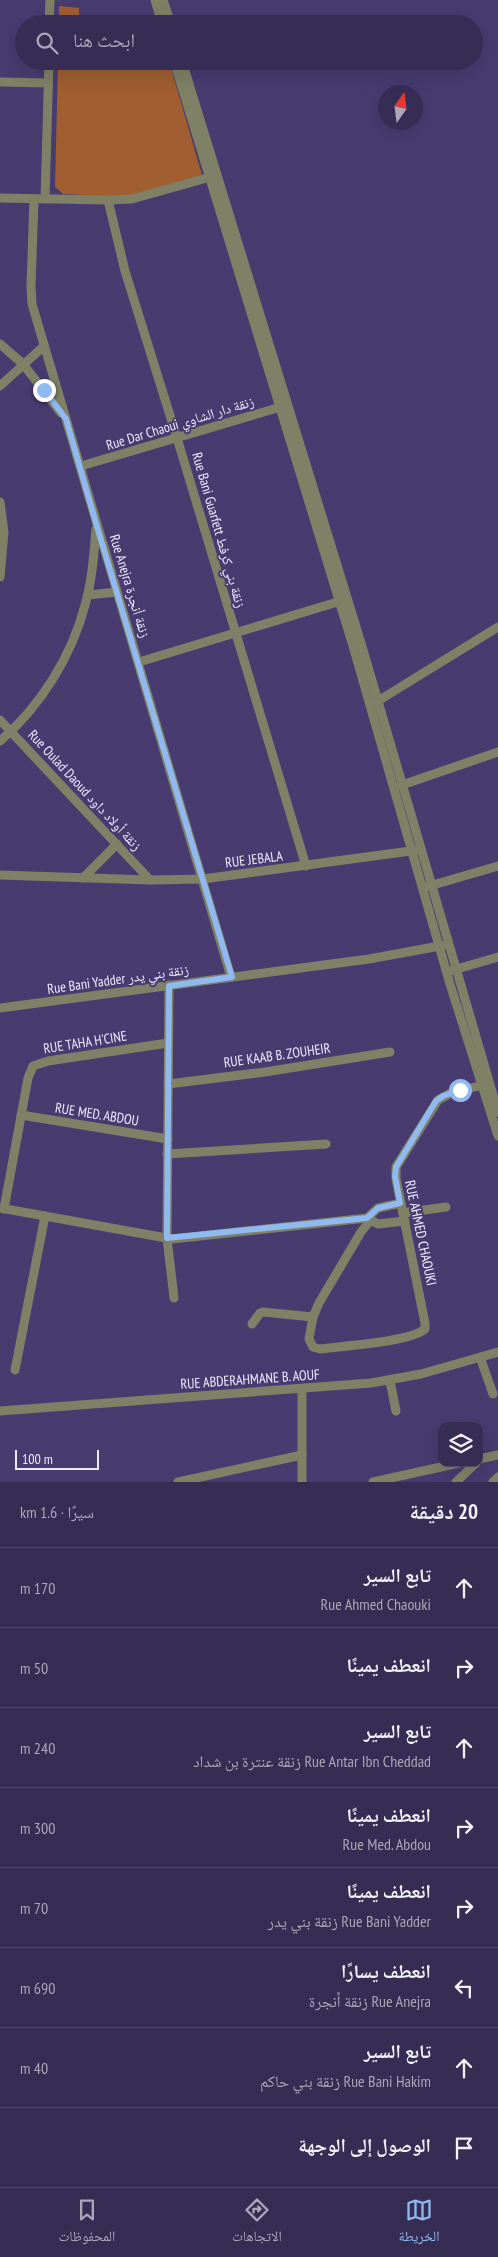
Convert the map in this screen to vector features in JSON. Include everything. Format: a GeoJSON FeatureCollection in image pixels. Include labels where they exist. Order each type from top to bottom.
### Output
{"type":"FeatureCollection","features":[{"type":"Feature","properties":{"kind":"street"},"geometry":{"type":"LineString","coordinates":[[50,0],[50,15]]}},
{"type":"Feature","properties":{"kind":"street"},"geometry":{"type":"LineString","coordinates":[[155,0],[159,15]]}},
{"type":"Feature","properties":{"kind":"street"},"geometry":{"type":"LineString","coordinates":[[163,0],[168,15]]}},
{"type":"Feature","properties":{"kind":"street"},"geometry":{"type":"LineString","coordinates":[[45,199],[49,70]]}},
{"type":"Feature","properties":{"kind":"street"},"geometry":{"type":"LineString","coordinates":[[177,70],[213,176],[399,786],[451,970],[486,1084],[498,1136]]}},
{"type":"Feature","properties":{"kind":"street"},"geometry":{"type":"LineString","coordinates":[[184,70],[213,176]]}},
{"type":"Feature","properties":{"kind":"street"},"geometry":{"type":"LineString","coordinates":[[0,82],[48,83]]}},
{"type":"Feature","properties":{"kind":"street"},"geometry":{"type":"LineString","coordinates":[[0,198],[132,199],[213,176]]}},
{"type":"Feature","properties":{"kind":"street","name":"Rue Anejra زنقة أنجرة"},"geometry":{"type":"LineString","coordinates":[[34,199],[31,294],[44,346],[232,977]]}},
{"type":"Feature","properties":{"kind":"street","name":"Rue Bani Guarfett زنقة بني كرفط"},"geometry":{"type":"LineString","coordinates":[[108,200],[125,271],[306,866]]}},
{"type":"Feature","properties":{"kind":"street"},"geometry":{"type":"LineString","coordinates":[[0,344],[23,364],[66,419]]}},
{"type":"Feature","properties":{"kind":"street"},"geometry":{"type":"LineString","coordinates":[[0,386],[44,346]]}},
{"type":"Feature","properties":{"kind":"street","name":"Rue Dar Chaoui زنقة دار الشاوي"},"geometry":{"type":"LineString","coordinates":[[81,466],[284,406]]}},
{"type":"Feature","properties":{"kind":"street"},"geometry":{"type":"LineString","coordinates":[[0,502],[4,532],[0,577]]}},
{"type":"Feature","properties":{"kind":"street"},"geometry":{"type":"LineString","coordinates":[[0,741],[11,731],[54,677],[73,639],[88,595],[96,523]]}},
{"type":"Feature","properties":{"kind":"street"},"geometry":{"type":"LineString","coordinates":[[88,595],[117,592]]}},
{"type":"Feature","properties":{"kind":"street"},"geometry":{"type":"LineString","coordinates":[[139,662],[343,601]]}},
{"type":"Feature","properties":{"kind":"street"},"geometry":{"type":"LineString","coordinates":[[374,703],[498,627]]}},
{"type":"Feature","properties":{"kind":"street","name":"Rue Oulad Daoud زنقة أولاد داود"},"geometry":{"type":"LineString","coordinates":[[0,720],[150,880]]}},
{"type":"Feature","properties":{"kind":"street"},"geometry":{"type":"LineString","coordinates":[[399,786],[498,752]]}},
{"type":"Feature","properties":{"kind":"street"},"geometry":{"type":"LineString","coordinates":[[82,878],[117,844]]}},
{"type":"Feature","properties":{"kind":"street","name":"RUE JEBALA"},"geometry":{"type":"LineString","coordinates":[[0,875],[150,880],[203,879],[417,850]]}},
{"type":"Feature","properties":{"kind":"street"},"geometry":{"type":"LineString","coordinates":[[427,886],[498,866]]}},
{"type":"Feature","properties":{"kind":"street","name":"Rue Bani Yadder زنقة بني يدر"},"geometry":{"type":"LineString","coordinates":[[0,1008],[369,959],[444,946]]}},
{"type":"Feature","properties":{"kind":"street"},"geometry":{"type":"LineString","coordinates":[[451,970],[498,956]]}},
{"type":"Feature","properties":{"kind":"street"},"geometry":{"type":"LineString","coordinates":[[169,986],[167,1238],[174,1298]]}},
{"type":"Feature","properties":{"kind":"street","name":"RUE TAHA H'CINE"},"geometry":{"type":"LineString","coordinates":[[2,1208],[32,1068],[37,1064],[168,1043]]}},
{"type":"Feature","properties":{"kind":"street","name":"RUE KAAB B. ZOUHEIR"},"geometry":{"type":"LineString","coordinates":[[168,1084],[390,1052]]}},
{"type":"Feature","properties":{"kind":"street"},"geometry":{"type":"LineString","coordinates":[[486,1084],[498,1112]]}},
{"type":"Feature","properties":{"kind":"street","name":"RUE AHMED CHAOUKI"},"geometry":{"type":"LineString","coordinates":[[313,1317],[309,1344],[320,1349],[376,1343],[418,1333],[425,1329],[395,1176],[396,1167],[435,1103],[443,1096],[451,1093],[486,1084]]}},
{"type":"Feature","properties":{"kind":"street","name":"RUE MED. ABDOU"},"geometry":{"type":"LineString","coordinates":[[21,1115],[168,1139]]}},
{"type":"Feature","properties":{"kind":"street"},"geometry":{"type":"LineString","coordinates":[[167,1154],[326,1144]]}},
{"type":"Feature","properties":{"kind":"street"},"geometry":{"type":"LineString","coordinates":[[252,1324],[260,1313],[264,1312],[313,1317],[326,1289],[368,1220],[378,1208],[400,1203]]}},
{"type":"Feature","properties":{"kind":"street"},"geometry":{"type":"LineString","coordinates":[[2,1208],[167,1238],[368,1220],[378,1224],[446,1207]]}},
{"type":"Feature","properties":{"kind":"street"},"geometry":{"type":"LineString","coordinates":[[15,1370],[45,1216]]}},
{"type":"Feature","properties":{"kind":"street","name":"RUE ABDERAHMANE B. AOUF"},"geometry":{"type":"LineString","coordinates":[[0,1411],[390,1381],[498,1352]]}},
{"type":"Feature","properties":{"kind":"street"},"geometry":{"type":"LineString","coordinates":[[480,1358],[493,1394]]}},
{"type":"Feature","properties":{"kind":"street"},"geometry":{"type":"LineString","coordinates":[[390,1381],[396,1411]]}},
{"type":"Feature","properties":{"kind":"street"},"geometry":{"type":"LineString","coordinates":[[302,1389],[302,1482]]}},
{"type":"Feature","properties":{"kind":"street"},"geometry":{"type":"LineString","coordinates":[[178,1482],[302,1455]]}},
{"type":"Feature","properties":{"kind":"street"},"geometry":{"type":"LineString","coordinates":[[483,1459],[498,1455]]}},
{"type":"Feature","properties":{"kind":"street"},"geometry":{"type":"LineString","coordinates":[[373,1482],[441,1467]]}},
{"type":"Feature","properties":{"kind":"street"},"geometry":{"type":"LineString","coordinates":[[456,1482],[472,1467]]}},
{"type":"Feature","properties":{"kind":"street"},"geometry":{"type":"LineString","coordinates":[[493,1482],[498,1477]]}},
{"type":"Feature","properties":{"kind":"shaded area"},"geometry":{"type":"Polygon","coordinates":[[[59,6],[79,8],[79,15],[59,15],[59,6]]]}},
{"type":"Feature","properties":{"kind":"shaded area"},"geometry":{"type":"Polygon","coordinates":[[[58,70],[172,70],[202,175],[127,197],[63,194],[55,187],[58,70]]]}},
{"type":"Feature","properties":{"kind":"route"},"geometry":{"type":"LineString","coordinates":[[44,390],[66,419],[232,977],[169,986],[167,1238],[183,1238],[367,1218],[378,1208],[400,1203],[395,1174],[398,1161],[436,1101],[443,1096],[460,1090]]}}]}
